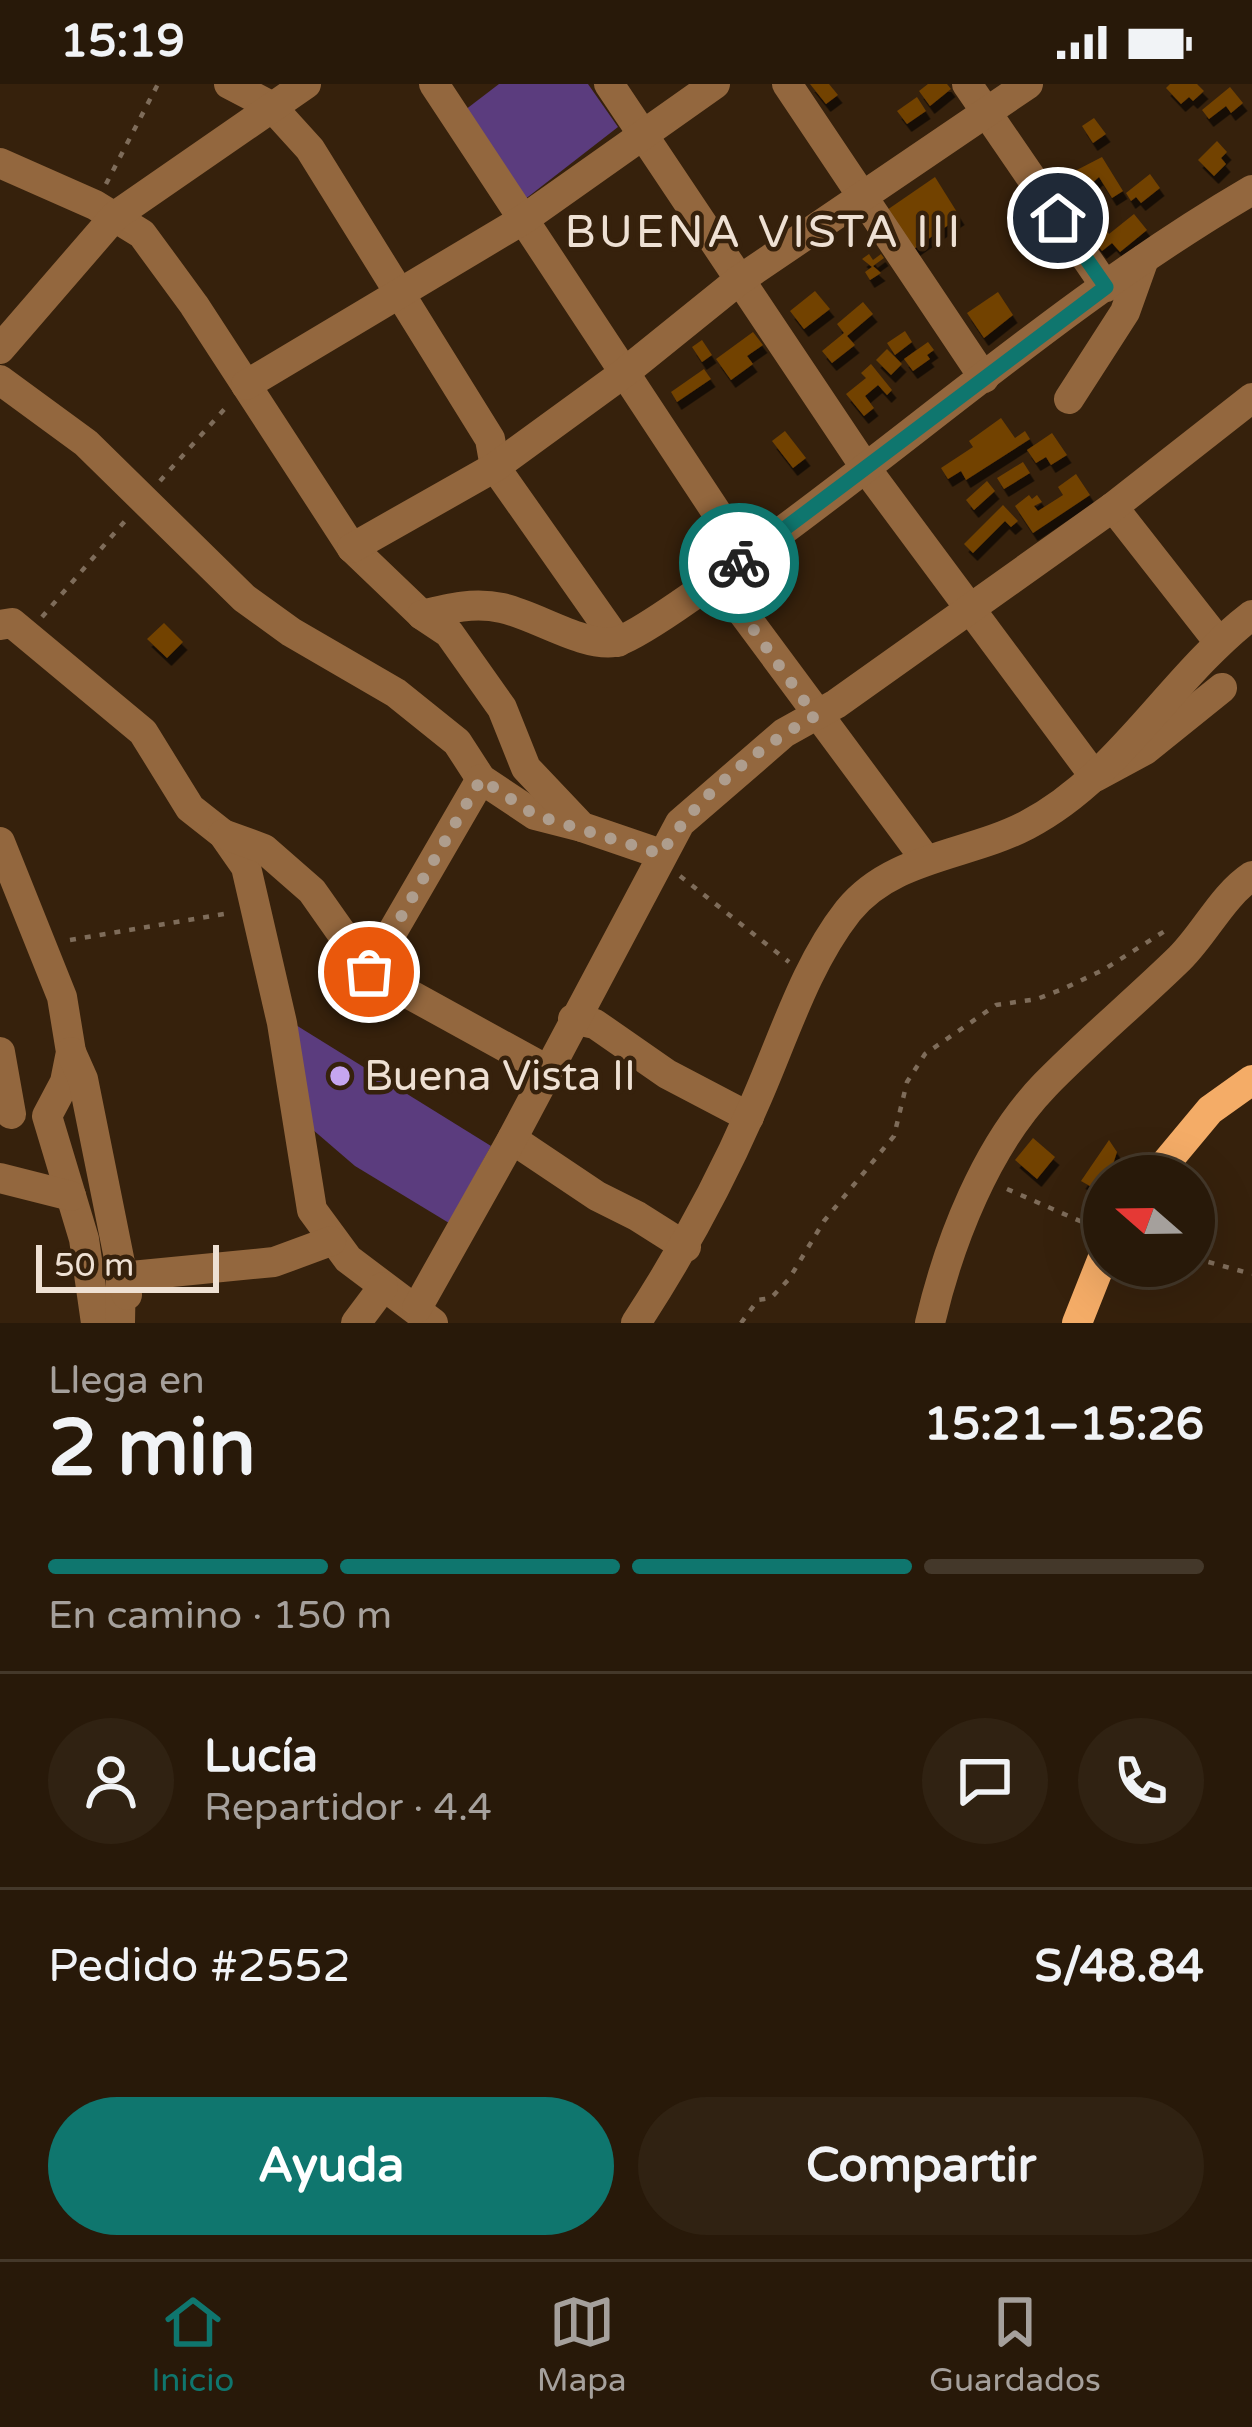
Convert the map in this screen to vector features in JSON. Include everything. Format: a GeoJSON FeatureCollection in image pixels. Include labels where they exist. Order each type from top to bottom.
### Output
{"type":"FeatureCollection","features":[{"type":"Feature","properties":{"kind":"main road"},"geometry":{"type":"LineString","coordinates":[[1172,1155],[1210,1110],[1252,1080]]}},
{"type":"Feature","properties":{"kind":"main road"},"geometry":{"type":"LineString","coordinates":[[1077,1323],[1091,1287]]}},
{"type":"Feature","properties":{"kind":"street"},"geometry":{"type":"LineString","coordinates":[[229,84],[271,106],[310,148],[490,439],[494,466],[619,641]]}},
{"type":"Feature","properties":{"kind":"street"},"geometry":{"type":"LineString","coordinates":[[0,349],[105,210],[306,84]]}},
{"type":"Feature","properties":{"kind":"street"},"geometry":{"type":"LineString","coordinates":[[434,84],[746,557]]}},
{"type":"Feature","properties":{"kind":"street"},"geometry":{"type":"LineString","coordinates":[[609,84],[867,470],[1095,777]]}},
{"type":"Feature","properties":{"kind":"street"},"geometry":{"type":"LineString","coordinates":[[246,385],[524,219],[715,84]]}},
{"type":"Feature","properties":{"kind":"street"},"geometry":{"type":"LineString","coordinates":[[787,84],[984,378]]}},
{"type":"Feature","properties":{"kind":"street"},"geometry":{"type":"LineString","coordinates":[[967,84],[1106,287]]}},
{"type":"Feature","properties":{"kind":"street"},"geometry":{"type":"LineString","coordinates":[[352,548],[494,466],[624,373],[738,281],[1028,84]]}},
{"type":"Feature","properties":{"kind":"street"},"geometry":{"type":"LineString","coordinates":[[0,163],[105,210],[142,234],[352,548],[422,615],[449,633],[502,708],[526,768],[582,827]]}},
{"type":"Feature","properties":{"kind":"street"},"geometry":{"type":"LineString","coordinates":[[422,615],[466,604],[503,608],[598,642],[619,641],[717,578],[867,470],[1106,287],[1252,190]]}},
{"type":"Feature","properties":{"kind":"street"},"geometry":{"type":"LineString","coordinates":[[1069,399],[1125,313],[1144,260]]}},
{"type":"Feature","properties":{"kind":"street"},"geometry":{"type":"LineString","coordinates":[[0,380],[86,443],[244,598],[290,632],[396,693],[458,742],[481,779],[535,815],[661,854]]}},
{"type":"Feature","properties":{"kind":"street"},"geometry":{"type":"LineString","coordinates":[[224,834],[246,867],[256,908],[282,1023],[312,1210],[331,1241],[383,1288],[425,1316],[573,1019],[680,823],[784,733],[1113,507],[1252,398]]}},
{"type":"Feature","properties":{"kind":"street"},"geometry":{"type":"LineString","coordinates":[[1113,507],[1218,641]]}},
{"type":"Feature","properties":{"kind":"street"},"geometry":{"type":"LineString","coordinates":[[717,578],[926,860]]}},
{"type":"Feature","properties":{"kind":"street"},"geometry":{"type":"LineString","coordinates":[[1095,777],[1218,641],[1252,615]]}},
{"type":"Feature","properties":{"kind":"street"},"geometry":{"type":"LineString","coordinates":[[4,620],[143,732],[190,808],[224,834],[264,848],[312,891],[369,972],[549,1071]]}},
{"type":"Feature","properties":{"kind":"street"},"geometry":{"type":"LineString","coordinates":[[636,1323],[686,1247],[810,977],[851,907],[878,884],[926,860],[1025,826],[1095,777],[1145,750],[1222,688]]}},
{"type":"Feature","properties":{"kind":"street"},"geometry":{"type":"LineString","coordinates":[[369,972],[481,779]]}},
{"type":"Feature","properties":{"kind":"street"},"geometry":{"type":"LineString","coordinates":[[0,842],[62,998],[134,1323]]}},
{"type":"Feature","properties":{"kind":"street"},"geometry":{"type":"LineString","coordinates":[[930,1323],[942,1272],[980,1177],[1042,1088],[1200,938],[1234,888],[1252,875]]}},
{"type":"Feature","properties":{"kind":"street"},"geometry":{"type":"LineString","coordinates":[[573,1019],[596,1024],[667,1074],[749,1117]]}},
{"type":"Feature","properties":{"kind":"street"},"geometry":{"type":"LineString","coordinates":[[0,1052],[5,1126],[47,1116]]}},
{"type":"Feature","properties":{"kind":"street"},"geometry":{"type":"LineString","coordinates":[[71,1052],[65,1082],[47,1116],[84,1239],[96,1323]]}},
{"type":"Feature","properties":{"kind":"street"},"geometry":{"type":"LineString","coordinates":[[512,1139],[597,1196],[686,1247]]}},
{"type":"Feature","properties":{"kind":"street"},"geometry":{"type":"LineString","coordinates":[[0,1178],[71,1196]]}},
{"type":"Feature","properties":{"kind":"street"},"geometry":{"type":"LineString","coordinates":[[121,1277],[274,1262],[331,1241]]}},
{"type":"Feature","properties":{"kind":"street"},"geometry":{"type":"LineString","coordinates":[[120,1323],[121,1277]]}},
{"type":"Feature","properties":{"kind":"street"},"geometry":{"type":"LineString","coordinates":[[356,1323],[383,1288]]}},
{"type":"Feature","properties":{"kind":"path"},"geometry":{"type":"LineString","coordinates":[[105,210],[158,84]]}},
{"type":"Feature","properties":{"kind":"path"},"geometry":{"type":"LineString","coordinates":[[661,854],[675,871],[810,977]]}},
{"type":"Feature","properties":{"kind":"path"},"geometry":{"type":"LineString","coordinates":[[40,944],[256,908]]}},
{"type":"Feature","properties":{"kind":"path"},"geometry":{"type":"LineString","coordinates":[[741,1323],[758,1300],[771,1298],[789,1279],[824,1221],[893,1136],[907,1082],[925,1054],[996,1005],[1037,999],[1065,988],[1169,928]]}},
{"type":"Feature","properties":{"kind":"path"},"geometry":{"type":"LineString","coordinates":[[980,1177],[1083,1222]]}},
{"type":"Feature","properties":{"kind":"path"},"geometry":{"type":"LineString","coordinates":[[1215,1264],[1252,1274]]}},
{"type":"Feature","properties":{"kind":"shaded area"},"geometry":{"type":"Polygon","coordinates":[[[499,84],[588,84],[618,127],[524,200],[465,110],[499,84]]]}},
{"type":"Feature","properties":{"kind":"shaded area","name":"Buena Vista II"},"geometry":{"type":"Polygon","coordinates":[[[291,1022],[491,1146],[449,1223],[355,1166],[312,1129],[291,1022]]]}},
{"type":"Feature","properties":{"kind":"building"},"geometry":{"type":"Polygon","coordinates":[[[810,84],[829,84],[838,95],[826,104],[810,84]]]}},
{"type":"Feature","properties":{"kind":"building"},"geometry":{"type":"Polygon","coordinates":[[[928,84],[947,84],[951,89],[930,106],[919,91],[928,84]]]}},
{"type":"Feature","properties":{"kind":"building"},"geometry":{"type":"Polygon","coordinates":[[[1197,84],[1204,91],[1181,104],[1166,88],[1197,84]]]}},
{"type":"Feature","properties":{"kind":"building"},"geometry":{"type":"Polygon","coordinates":[[[1230,87],[1243,103],[1231,113],[1226,106],[1209,119],[1202,110],[1230,87]]]}},
{"type":"Feature","properties":{"kind":"building"},"geometry":{"type":"Polygon","coordinates":[[[917,97],[926,111],[907,124],[897,111],[917,97]]]}},
{"type":"Feature","properties":{"kind":"building"},"geometry":{"type":"Polygon","coordinates":[[[1094,118],[1106,134],[1093,143],[1082,126],[1094,118]]]}},
{"type":"Feature","properties":{"kind":"building"},"geometry":{"type":"Polygon","coordinates":[[[1217,141],[1227,152],[1221,158],[1226,164],[1214,176],[1198,160],[1217,141]]]}},
{"type":"Feature","properties":{"kind":"building"},"geometry":{"type":"Polygon","coordinates":[[[1102,157],[1123,191],[1112,198],[1099,177],[1079,195],[1071,183],[1077,178],[1073,172],[1102,157]]]}},
{"type":"Feature","properties":{"kind":"building"},"geometry":{"type":"Polygon","coordinates":[[[1150,174],[1160,188],[1141,203],[1136,197],[1131,201],[1126,193],[1150,174]]]}},
{"type":"Feature","properties":{"kind":"building"},"geometry":{"type":"Polygon","coordinates":[[[935,177],[960,217],[911,251],[887,210],[935,177]]]}},
{"type":"Feature","properties":{"kind":"building"},"geometry":{"type":"Polygon","coordinates":[[[1134,214],[1147,230],[1120,252],[1112,243],[1102,251],[1092,238],[1105,228],[1109,234],[1134,214]]]}},
{"type":"Feature","properties":{"kind":"building"},"geometry":{"type":"Polygon","coordinates":[[[869,254],[873,260],[881,254],[884,258],[873,266],[881,273],[870,280],[865,272],[872,267],[862,259],[869,254]]]}},
{"type":"Feature","properties":{"kind":"building"},"geometry":{"type":"Polygon","coordinates":[[[815,291],[830,309],[804,329],[790,311],[815,291]]]}},
{"type":"Feature","properties":{"kind":"building"},"geometry":{"type":"Polygon","coordinates":[[[998,292],[1013,315],[984,338],[967,313],[998,292]]]}},
{"type":"Feature","properties":{"kind":"building"},"geometry":{"type":"Polygon","coordinates":[[[863,302],[873,314],[847,336],[855,345],[832,363],[822,351],[844,333],[837,324],[863,302]]]}},
{"type":"Feature","properties":{"kind":"building"},"geometry":{"type":"Polygon","coordinates":[[[905,331],[912,342],[895,355],[887,343],[905,331]]]}},
{"type":"Feature","properties":{"kind":"building"},"geometry":{"type":"Polygon","coordinates":[[[753,332],[763,345],[747,356],[753,364],[731,380],[716,359],[753,332]]]}},
{"type":"Feature","properties":{"kind":"building"},"geometry":{"type":"Polygon","coordinates":[[[702,340],[712,355],[702,362],[692,347],[702,340]]]}},
{"type":"Feature","properties":{"kind":"building"},"geometry":{"type":"Polygon","coordinates":[[[928,342],[934,350],[927,355],[930,359],[913,371],[904,359],[928,342]]]}},
{"type":"Feature","properties":{"kind":"building"},"geometry":{"type":"Polygon","coordinates":[[[887,349],[902,364],[891,375],[876,360],[887,349]]]}},
{"type":"Feature","properties":{"kind":"building"},"geometry":{"type":"Polygon","coordinates":[[[871,364],[892,390],[887,395],[878,385],[865,396],[874,408],[864,416],[846,394],[866,378],[861,373],[871,364]]]}},
{"type":"Feature","properties":{"kind":"building"},"geometry":{"type":"Polygon","coordinates":[[[704,369],[711,379],[677,402],[671,392],[704,369]]]}},
{"type":"Feature","properties":{"kind":"building"},"geometry":{"type":"Polygon","coordinates":[[[1001,418],[1015,438],[1025,431],[1030,439],[966,480],[961,471],[948,479],[941,468],[973,447],[969,441],[1001,418]]]}},
{"type":"Feature","properties":{"kind":"building"},"geometry":{"type":"Polygon","coordinates":[[[785,431],[806,458],[793,468],[772,441],[785,431]]]}},
{"type":"Feature","properties":{"kind":"building"},"geometry":{"type":"Polygon","coordinates":[[[1052,433],[1067,455],[1051,465],[1046,457],[1036,463],[1027,450],[1052,433]]]}},
{"type":"Feature","properties":{"kind":"building"},"geometry":{"type":"Polygon","coordinates":[[[1023,462],[1030,473],[1004,489],[997,478],[1023,462]]]}},
{"type":"Feature","properties":{"kind":"building"},"geometry":{"type":"Polygon","coordinates":[[[1076,474],[1090,495],[1033,533],[1015,506],[1037,495],[1042,502],[1034,506],[1038,511],[1063,495],[1058,487],[1076,474]]]}},
{"type":"Feature","properties":{"kind":"building"},"geometry":{"type":"Polygon","coordinates":[[[987,481],[995,491],[974,510],[966,500],[987,481]]]}},
{"type":"Feature","properties":{"kind":"building"},"geometry":{"type":"Polygon","coordinates":[[[1003,505],[1018,521],[1011,527],[1005,521],[973,553],[964,544],[1003,505]]]}},
{"type":"Feature","properties":{"kind":"building"},"geometry":{"type":"Polygon","coordinates":[[[164,623],[183,642],[167,658],[147,639],[164,623]]]}},
{"type":"Feature","properties":{"kind":"building"},"geometry":{"type":"Polygon","coordinates":[[[1033,1138],[1055,1157],[1037,1179],[1015,1160],[1033,1138]]]}},
{"type":"Feature","properties":{"kind":"building"},"geometry":{"type":"Polygon","coordinates":[[[1109,1140],[1117,1152],[1116,1155],[1099,1155],[1109,1140]]]}},
{"type":"Feature","properties":{"kind":"way so far"},"geometry":{"type":"LineString","coordinates":[[369,972],[481,779],[535,815],[661,854],[680,823],[742,767],[784,733],[815,716],[717,578],[739,563]]}},
{"type":"Feature","properties":{"kind":"place","name":"Buena Vista II"},"geometry":{"type":"Point","coordinates":[340,1076]}},
{"type":"Feature","properties":{"kind":"district","name":"BUENA VISTA III"},"geometry":{"type":"Point","coordinates":[764,233]}},
{"type":"Feature","properties":{"kind":"route"},"geometry":{"type":"LineString","coordinates":[[739,563],[1106,287],[1058,218]]}}]}
